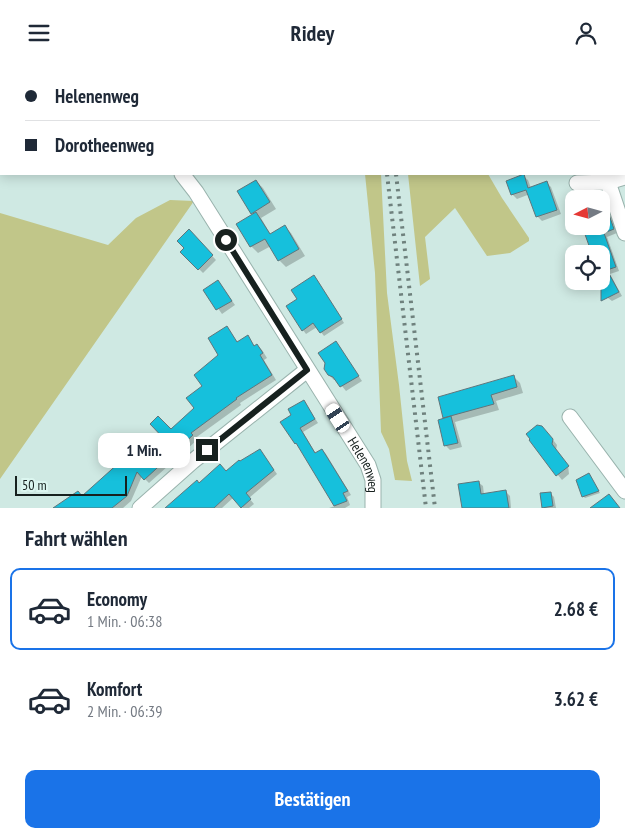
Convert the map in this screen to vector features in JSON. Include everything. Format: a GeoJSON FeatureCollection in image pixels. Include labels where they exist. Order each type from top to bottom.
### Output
{"type":"FeatureCollection","features":[{"type":"Feature","properties":{"kind":"street","name":"Helenenweg"},"geometry":{"type":"LineString","coordinates":[[183,175],[196,192],[368,465],[373,480],[373,508]]}},
{"type":"Feature","properties":{"kind":"street"},"geometry":{"type":"LineString","coordinates":[[577,183],[608,181],[625,177]]}},
{"type":"Feature","properties":{"kind":"street"},"geometry":{"type":"LineString","coordinates":[[608,181],[625,233]]}},
{"type":"Feature","properties":{"kind":"street"},"geometry":{"type":"LineString","coordinates":[[140,508],[193,461],[307,370]]}},
{"type":"Feature","properties":{"kind":"street"},"geometry":{"type":"LineString","coordinates":[[570,417],[625,491]]}},
{"type":"Feature","properties":{"kind":"green space"},"geometry":{"type":"Polygon","coordinates":[[[365,175],[381,175],[387,293],[407,461],[412,481],[395,480],[389,449],[381,432],[375,273],[365,175]]]}},
{"type":"Feature","properties":{"kind":"green space"},"geometry":{"type":"Polygon","coordinates":[[[408,175],[489,175],[529,238],[529,241],[510,253],[487,256],[455,208],[425,237],[430,279],[420,286],[408,175]]]}},
{"type":"Feature","properties":{"kind":"green space"},"geometry":{"type":"Polygon","coordinates":[[[170,200],[194,201],[0,479],[0,213],[108,245],[136,218],[170,200]]]}},
{"type":"Feature","properties":{"kind":"building"},"geometry":{"type":"Polygon","coordinates":[[[524,175],[528,188],[547,181],[557,210],[536,217],[526,190],[511,195],[506,181],[524,175]]]}},
{"type":"Feature","properties":{"kind":"building"},"geometry":{"type":"Polygon","coordinates":[[[256,180],[270,202],[251,214],[237,191],[256,180]]]}},
{"type":"Feature","properties":{"kind":"building"},"geometry":{"type":"Polygon","coordinates":[[[256,212],[270,234],[285,225],[299,249],[278,261],[265,239],[250,247],[236,224],[256,212]]]}},
{"type":"Feature","properties":{"kind":"building"},"geometry":{"type":"Polygon","coordinates":[[[610,218],[614,229],[610,231],[610,218]]]}},
{"type":"Feature","properties":{"kind":"building"},"geometry":{"type":"Polygon","coordinates":[[[189,229],[213,255],[198,270],[180,252],[184,248],[177,241],[189,229]]]}},
{"type":"Feature","properties":{"kind":"building"},"geometry":{"type":"Polygon","coordinates":[[[585,235],[605,235],[608,245],[589,245],[585,235]]]}},
{"type":"Feature","properties":{"kind":"building"},"geometry":{"type":"Polygon","coordinates":[[[610,250],[616,267],[610,269],[610,250]]]}},
{"type":"Feature","properties":{"kind":"building"},"geometry":{"type":"Polygon","coordinates":[[[314,275],[342,319],[320,333],[313,323],[302,331],[286,306],[297,299],[291,290],[314,275]]]}},
{"type":"Feature","properties":{"kind":"building"},"geometry":{"type":"Polygon","coordinates":[[[610,276],[619,292],[601,301],[601,290],[610,290],[610,276]]]}},
{"type":"Feature","properties":{"kind":"building"},"geometry":{"type":"Polygon","coordinates":[[[218,280],[232,301],[216,310],[203,290],[218,280]]]}},
{"type":"Feature","properties":{"kind":"building"},"geometry":{"type":"Polygon","coordinates":[[[227,326],[237,342],[248,335],[254,346],[257,344],[263,353],[260,355],[272,375],[236,398],[191,433],[193,435],[144,480],[137,472],[127,496],[112,508],[53,508],[78,491],[82,496],[121,461],[111,446],[122,436],[126,440],[137,442],[169,444],[150,424],[158,416],[171,429],[194,408],[186,398],[202,386],[194,375],[218,355],[208,338],[227,326]]]}},
{"type":"Feature","properties":{"kind":"building"},"geometry":{"type":"Polygon","coordinates":[[[336,341],[359,376],[340,387],[324,369],[325,363],[318,353],[336,341]]]}},
{"type":"Feature","properties":{"kind":"building"},"geometry":{"type":"Polygon","coordinates":[[[514,375],[517,387],[491,395],[494,404],[443,418],[438,397],[514,375]]]}},
{"type":"Feature","properties":{"kind":"building"},"geometry":{"type":"Polygon","coordinates":[[[304,400],[315,419],[300,428],[315,453],[322,449],[348,491],[343,493],[347,501],[334,506],[296,443],[280,422],[291,415],[288,409],[304,400]]]}},
{"type":"Feature","properties":{"kind":"building"},"geometry":{"type":"Polygon","coordinates":[[[451,416],[458,443],[444,446],[438,420],[451,416]]]}},
{"type":"Feature","properties":{"kind":"building"},"geometry":{"type":"Polygon","coordinates":[[[537,425],[542,426],[553,439],[552,444],[569,466],[556,476],[526,434],[537,425]]]}},
{"type":"Feature","properties":{"kind":"building"},"geometry":{"type":"Polygon","coordinates":[[[260,449],[274,470],[246,493],[251,499],[241,508],[229,494],[214,508],[165,508],[197,480],[199,483],[220,464],[226,471],[239,460],[260,449]]]}},
{"type":"Feature","properties":{"kind":"building"},"geometry":{"type":"Polygon","coordinates":[[[589,473],[599,491],[582,497],[576,480],[589,473]]]}},
{"type":"Feature","properties":{"kind":"building"},"geometry":{"type":"Polygon","coordinates":[[[479,481],[481,494],[506,490],[509,508],[462,508],[458,484],[479,481]]]}},
{"type":"Feature","properties":{"kind":"building"},"geometry":{"type":"Polygon","coordinates":[[[551,492],[553,506],[542,508],[540,493],[551,492]]]}},
{"type":"Feature","properties":{"kind":"building"},"geometry":{"type":"Polygon","coordinates":[[[609,494],[620,508],[590,508],[609,494]]]}},
{"type":"Feature","properties":{"kind":"railway"},"geometry":{"type":"LineString","coordinates":[[387,175],[426,508]]}},
{"type":"Feature","properties":{"kind":"railway"},"geometry":{"type":"LineString","coordinates":[[396,175],[435,508]]}},
{"type":"Feature","properties":{"kind":"route"},"geometry":{"type":"LineString","coordinates":[[207,450],[307,370],[226,240]]}}]}
